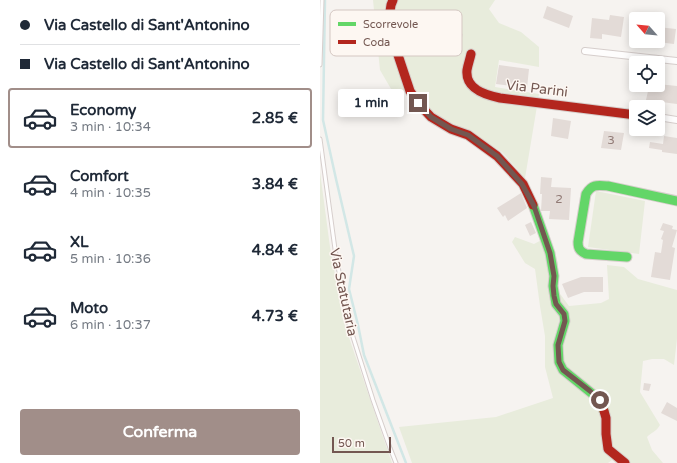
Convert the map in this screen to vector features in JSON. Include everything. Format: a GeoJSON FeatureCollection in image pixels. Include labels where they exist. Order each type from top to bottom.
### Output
{"type":"FeatureCollection","features":[{"type":"Feature","properties":{"kind":"street"},"geometry":{"type":"LineString","coordinates":[[391,10],[393,0]]}},
{"type":"Feature","properties":{"kind":"street"},"geometry":{"type":"LineString","coordinates":[[585,52],[677,61]]}},
{"type":"Feature","properties":{"kind":"street","name":"Via Parini"},"geometry":{"type":"LineString","coordinates":[[471,54],[467,72],[468,78],[472,85],[481,93],[629,114]]}},
{"type":"Feature","properties":{"kind":"street"},"geometry":{"type":"LineString","coordinates":[[398,56],[410,91],[418,103],[431,117],[451,129],[468,135],[497,156],[522,184],[531,200],[550,253],[554,276],[553,286],[556,304],[564,314],[565,321],[558,345],[559,362],[563,370],[600,400],[606,418],[608,450],[625,463]]}},
{"type":"Feature","properties":{"kind":"street"},"geometry":{"type":"LineString","coordinates":[[665,119],[677,120]]}},
{"type":"Feature","properties":{"kind":"street"},"geometry":{"type":"LineString","coordinates":[[627,257],[586,254],[581,252],[578,248],[588,189],[598,185],[608,186],[677,201]]}},
{"type":"Feature","properties":{"kind":"lane"},"geometry":{"type":"LineString","coordinates":[[320,65],[322,0]]}},
{"type":"Feature","properties":{"kind":"lane","name":"Via Statutaria"},"geometry":{"type":"LineString","coordinates":[[320,139],[335,249],[347,318],[373,400],[396,463]]}},
{"type":"Feature","properties":{"kind":"green space"},"geometry":{"type":"Polygon","coordinates":[[[373,0],[495,0],[489,9],[499,23],[521,32],[539,47],[539,67],[499,60],[495,87],[539,94],[525,178],[502,152],[471,133],[434,114],[421,100],[413,86],[394,94],[380,70],[379,56],[462,56],[462,10],[374,10],[373,0]]]}},
{"type":"Feature","properties":{"kind":"green space"},"geometry":{"type":"Polygon","coordinates":[[[320,172],[330,247],[343,320],[392,463],[320,463],[320,172]]]}},
{"type":"Feature","properties":{"kind":"green space"},"geometry":{"type":"Polygon","coordinates":[[[596,191],[645,201],[639,254],[588,247],[596,191]]]}},
{"type":"Feature","properties":{"kind":"green space"},"geometry":{"type":"Polygon","coordinates":[[[549,236],[558,263],[558,291],[569,306],[601,303],[609,299],[607,265],[624,267],[638,279],[677,290],[677,339],[674,365],[664,359],[643,361],[640,392],[660,425],[647,437],[652,450],[663,463],[616,463],[612,460],[608,463],[412,463],[399,427],[496,417],[553,398],[545,367],[545,336],[535,269],[525,263],[512,242],[515,237],[534,244],[549,236]]]}},
{"type":"Feature","properties":{"kind":"building"},"geometry":{"type":"Polygon","coordinates":[[[547,6],[573,16],[569,28],[543,18],[547,6]]]}},
{"type":"Feature","properties":{"kind":"building"},"geometry":{"type":"Polygon","coordinates":[[[610,15],[624,17],[621,37],[602,34],[602,39],[590,38],[592,18],[609,20],[610,15]]]}},
{"type":"Feature","properties":{"kind":"building"},"geometry":{"type":"Polygon","coordinates":[[[665,28],[676,29],[674,44],[665,43],[665,28]]]}},
{"type":"Feature","properties":{"kind":"building"},"geometry":{"type":"Polygon","coordinates":[[[499,65],[529,69],[527,88],[496,84],[499,65]]]}},
{"type":"Feature","properties":{"kind":"building"},"geometry":{"type":"Polygon","coordinates":[[[665,85],[677,86],[677,104],[665,102],[665,100],[646,100],[648,92],[665,92],[665,85]]]}},
{"type":"Feature","properties":{"kind":"building"},"geometry":{"type":"Polygon","coordinates":[[[553,118],[571,121],[568,139],[551,136],[553,118]]]}},
{"type":"Feature","properties":{"kind":"building"},"geometry":{"type":"Polygon","coordinates":[[[604,131],[624,133],[621,150],[601,148],[604,131]]]}},
{"type":"Feature","properties":{"kind":"building"},"geometry":{"type":"Polygon","coordinates":[[[664,136],[677,138],[677,154],[649,148],[650,142],[663,144],[664,136]]]}},
{"type":"Feature","properties":{"kind":"building"},"geometry":{"type":"Polygon","coordinates":[[[541,177],[552,178],[551,187],[571,188],[569,220],[549,219],[550,211],[541,211],[541,177]]]}},
{"type":"Feature","properties":{"kind":"building"},"geometry":{"type":"Polygon","coordinates":[[[521,193],[527,208],[508,221],[505,215],[503,217],[497,208],[521,193]]]}},
{"type":"Feature","properties":{"kind":"building"},"geometry":{"type":"Polygon","coordinates":[[[531,222],[536,233],[530,236],[525,225],[531,222]]]}},
{"type":"Feature","properties":{"kind":"building"},"geometry":{"type":"Polygon","coordinates":[[[663,223],[673,226],[672,229],[677,230],[672,247],[675,248],[670,280],[651,277],[655,252],[661,253],[663,240],[661,239],[664,231],[660,230],[663,223]]]}},
{"type":"Feature","properties":{"kind":"building"},"geometry":{"type":"Polygon","coordinates":[[[581,277],[603,277],[603,292],[584,292],[568,298],[562,284],[581,277]]]}},
{"type":"Feature","properties":{"kind":"building"},"geometry":{"type":"Polygon","coordinates":[[[644,383],[651,384],[649,391],[643,390],[644,383]]]}},
{"type":"Feature","properties":{"kind":"building"},"geometry":{"type":"Polygon","coordinates":[[[667,402],[677,408],[677,421],[661,413],[667,402]]]}},
{"type":"Feature","properties":{"kind":"waterway"},"geometry":{"type":"LineString","coordinates":[[325,0],[323,120],[354,256],[349,289],[364,355],[406,463]]}},
{"type":"Feature","properties":{"kind":"traffic: fast"},"geometry":{"type":"LineString","coordinates":[[627,257],[586,254],[580,250],[578,242],[586,194],[590,188],[601,185],[608,186],[677,201]]}},
{"type":"Feature","properties":{"kind":"traffic: fast"},"geometry":{"type":"LineString","coordinates":[[533,205],[550,253],[554,276],[553,286],[556,304],[564,314],[565,321],[558,345],[559,362],[563,370],[600,400],[604,411]]}},
{"type":"Feature","properties":{"kind":"traffic: jam"},"geometry":{"type":"LineString","coordinates":[[390,10],[393,0]]}},
{"type":"Feature","properties":{"kind":"traffic: jam"},"geometry":{"type":"LineString","coordinates":[[471,54],[467,77],[469,82],[482,93],[500,98],[629,114]]}},
{"type":"Feature","properties":{"kind":"traffic: jam"},"geometry":{"type":"LineString","coordinates":[[398,56],[410,91],[418,103],[431,117],[451,129],[468,135],[497,156],[523,184],[533,205]]}},
{"type":"Feature","properties":{"kind":"traffic: jam"},"geometry":{"type":"LineString","coordinates":[[604,411],[606,418],[608,449],[625,463]]}},
{"type":"Feature","properties":{"kind":"route"},"geometry":{"type":"LineString","coordinates":[[418,103],[431,117],[451,129],[468,135],[497,156],[522,184],[534,206],[550,253],[554,276],[554,296],[556,304],[564,314],[565,321],[558,345],[559,362],[563,370],[600,400]]}}]}
